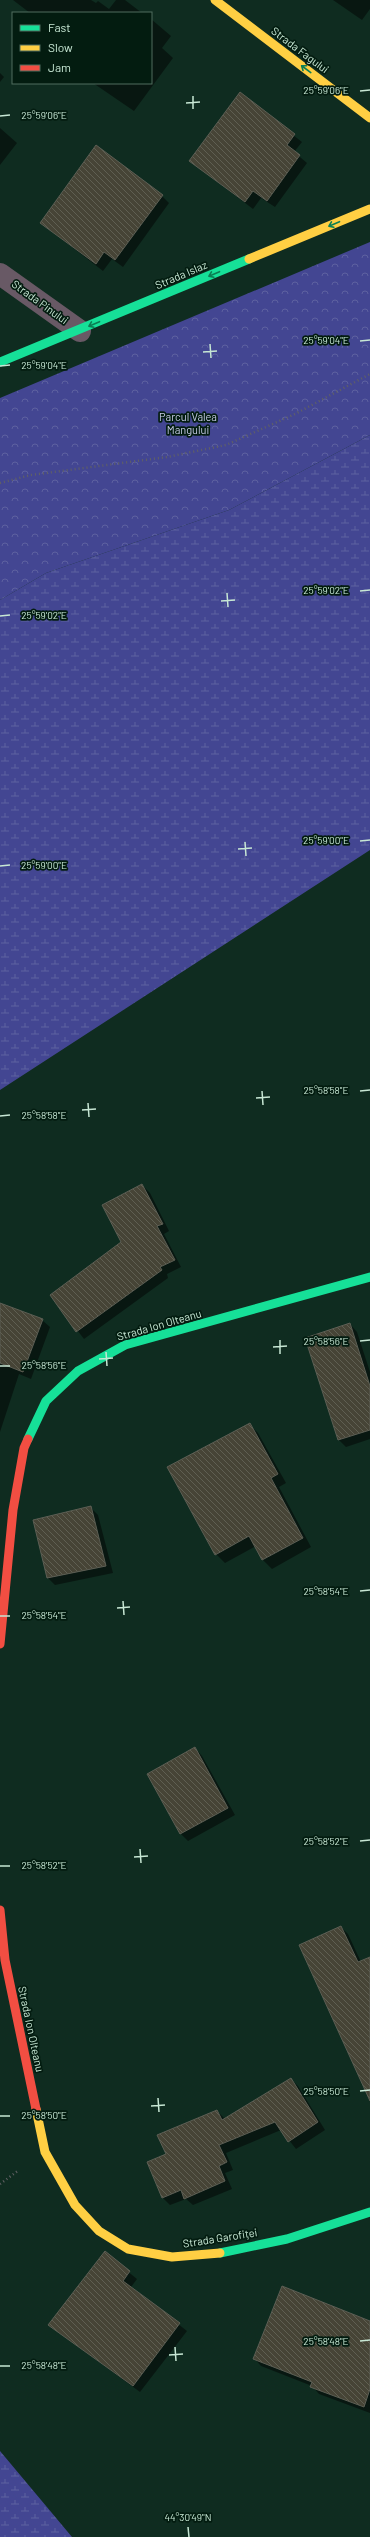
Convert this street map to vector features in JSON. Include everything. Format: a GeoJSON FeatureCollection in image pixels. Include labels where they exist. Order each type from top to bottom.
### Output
{"type":"FeatureCollection","features":[{"type":"Feature","properties":{"kind":"street","name":"Strada Fagului"},"geometry":{"type":"LineString","coordinates":[[215,0],[370,118]]}},
{"type":"Feature","properties":{"kind":"street","name":"Strada Islaz"},"geometry":{"type":"LineString","coordinates":[[0,362],[370,209]]}},
{"type":"Feature","properties":{"kind":"street","name":"Strada Pinului"},"geometry":{"type":"LineString","coordinates":[[0,274],[80,330]]}},
{"type":"Feature","properties":{"kind":"street","name":"Strada Ion Olteanu"},"geometry":{"type":"LineString","coordinates":[[0,1644],[13,1510],[24,1448],[46,1401],[78,1371],[125,1345],[370,1277]]}},
{"type":"Feature","properties":{"kind":"street","name":"Strada Ion Olteanu"},"geometry":{"type":"LineString","coordinates":[[0,1910],[5,1960],[45,2152]]}},
{"type":"Feature","properties":{"kind":"street","name":"Strada Garofiței"},"geometry":{"type":"LineString","coordinates":[[45,2152],[75,2205],[99,2231],[128,2249],[172,2257],[218,2253],[287,2239],[370,2212]]}},
{"type":"Feature","properties":{"kind":"path"},"geometry":{"type":"LineString","coordinates":[[0,483],[30,475],[167,457],[226,445],[295,414],[370,374]]}},
{"type":"Feature","properties":{"kind":"green space","name":"Parcul Valea Mangului"},"geometry":{"type":"Polygon","coordinates":[[[370,242],[370,435],[229,510],[46,573],[0,600],[0,398],[370,242]]]}},
{"type":"Feature","properties":{"kind":"green space"},"geometry":{"type":"Polygon","coordinates":[[[370,435],[370,850],[0,1090],[0,600],[46,573],[229,510],[370,435]]]}},
{"type":"Feature","properties":{"kind":"green space"},"geometry":{"type":"Polygon","coordinates":[[[0,2451],[72,2537],[0,2537],[0,2451]]]}},
{"type":"Feature","properties":{"kind":"building"},"geometry":{"type":"Polygon","coordinates":[[[240,92],[295,134],[287,145],[300,155],[267,201],[253,191],[245,202],[189,161],[240,92]]]}},
{"type":"Feature","properties":{"kind":"building"},"geometry":{"type":"Polygon","coordinates":[[[96,145],[163,195],[115,260],[104,252],[96,264],[40,223],[96,145]]]}},
{"type":"Feature","properties":{"kind":"building"},"geometry":{"type":"Polygon","coordinates":[[[142,1184],[163,1224],[157,1226],[175,1260],[160,1267],[162,1270],[76,1332],[50,1295],[121,1242],[102,1205],[142,1184]]]}},
{"type":"Feature","properties":{"kind":"building"},"geometry":{"type":"Polygon","coordinates":[[[0,1303],[43,1319],[23,1372],[0,1363],[0,1303]]]}},
{"type":"Feature","properties":{"kind":"building"},"geometry":{"type":"Polygon","coordinates":[[[350,1323],[370,1386],[370,1430],[338,1440],[305,1338],[350,1323]]]}},
{"type":"Feature","properties":{"kind":"building"},"geometry":{"type":"Polygon","coordinates":[[[250,1423],[278,1474],[271,1478],[303,1538],[262,1560],[249,1536],[215,1555],[167,1467],[250,1423]]]}},
{"type":"Feature","properties":{"kind":"building"},"geometry":{"type":"Polygon","coordinates":[[[91,1506],[106,1566],[47,1578],[33,1520],[91,1506]]]}},
{"type":"Feature","properties":{"kind":"building"},"geometry":{"type":"Polygon","coordinates":[[[195,1747],[228,1808],[180,1834],[147,1774],[195,1747]]]}},
{"type":"Feature","properties":{"kind":"building"},"geometry":{"type":"Polygon","coordinates":[[[341,1926],[358,1962],[370,1957],[370,2101],[299,1945],[341,1926]]]}},
{"type":"Feature","properties":{"kind":"building"},"geometry":{"type":"Polygon","coordinates":[[[291,2078],[318,2122],[288,2142],[275,2122],[219,2145],[227,2162],[219,2166],[225,2181],[184,2199],[181,2190],[162,2198],[147,2162],[166,2154],[157,2135],[217,2110],[222,2120],[291,2078]]]}},
{"type":"Feature","properties":{"kind":"building"},"geometry":{"type":"Polygon","coordinates":[[[105,2251],[130,2271],[123,2281],[180,2323],[133,2386],[48,2325],[105,2251]]]}},
{"type":"Feature","properties":{"kind":"building"},"geometry":{"type":"Polygon","coordinates":[[[282,2286],[370,2321],[370,2389],[364,2407],[310,2387],[312,2382],[253,2359],[282,2286]]]}},
{"type":"Feature","properties":{"kind":"traffic: fast"},"geometry":{"type":"LineString","coordinates":[[0,362],[249,259]]}},
{"type":"Feature","properties":{"kind":"traffic: fast"},"geometry":{"type":"LineString","coordinates":[[28,1439],[46,1401],[78,1371],[125,1345],[370,1277]]}},
{"type":"Feature","properties":{"kind":"traffic: fast"},"geometry":{"type":"LineString","coordinates":[[220,2253],[287,2239],[370,2212]]}},
{"type":"Feature","properties":{"kind":"traffic: slow"},"geometry":{"type":"LineString","coordinates":[[215,0],[370,118]]}},
{"type":"Feature","properties":{"kind":"traffic: slow"},"geometry":{"type":"LineString","coordinates":[[249,259],[370,209]]}},
{"type":"Feature","properties":{"kind":"traffic: slow"},"geometry":{"type":"LineString","coordinates":[[36,2109],[45,2152],[75,2205],[99,2231],[128,2249],[172,2257],[220,2253]]}},
{"type":"Feature","properties":{"kind":"traffic: jam"},"geometry":{"type":"LineString","coordinates":[[0,1644],[13,1510],[24,1448],[28,1439]]}},
{"type":"Feature","properties":{"kind":"traffic: jam"},"geometry":{"type":"LineString","coordinates":[[0,1910],[5,1960],[36,2109]]}}]}
